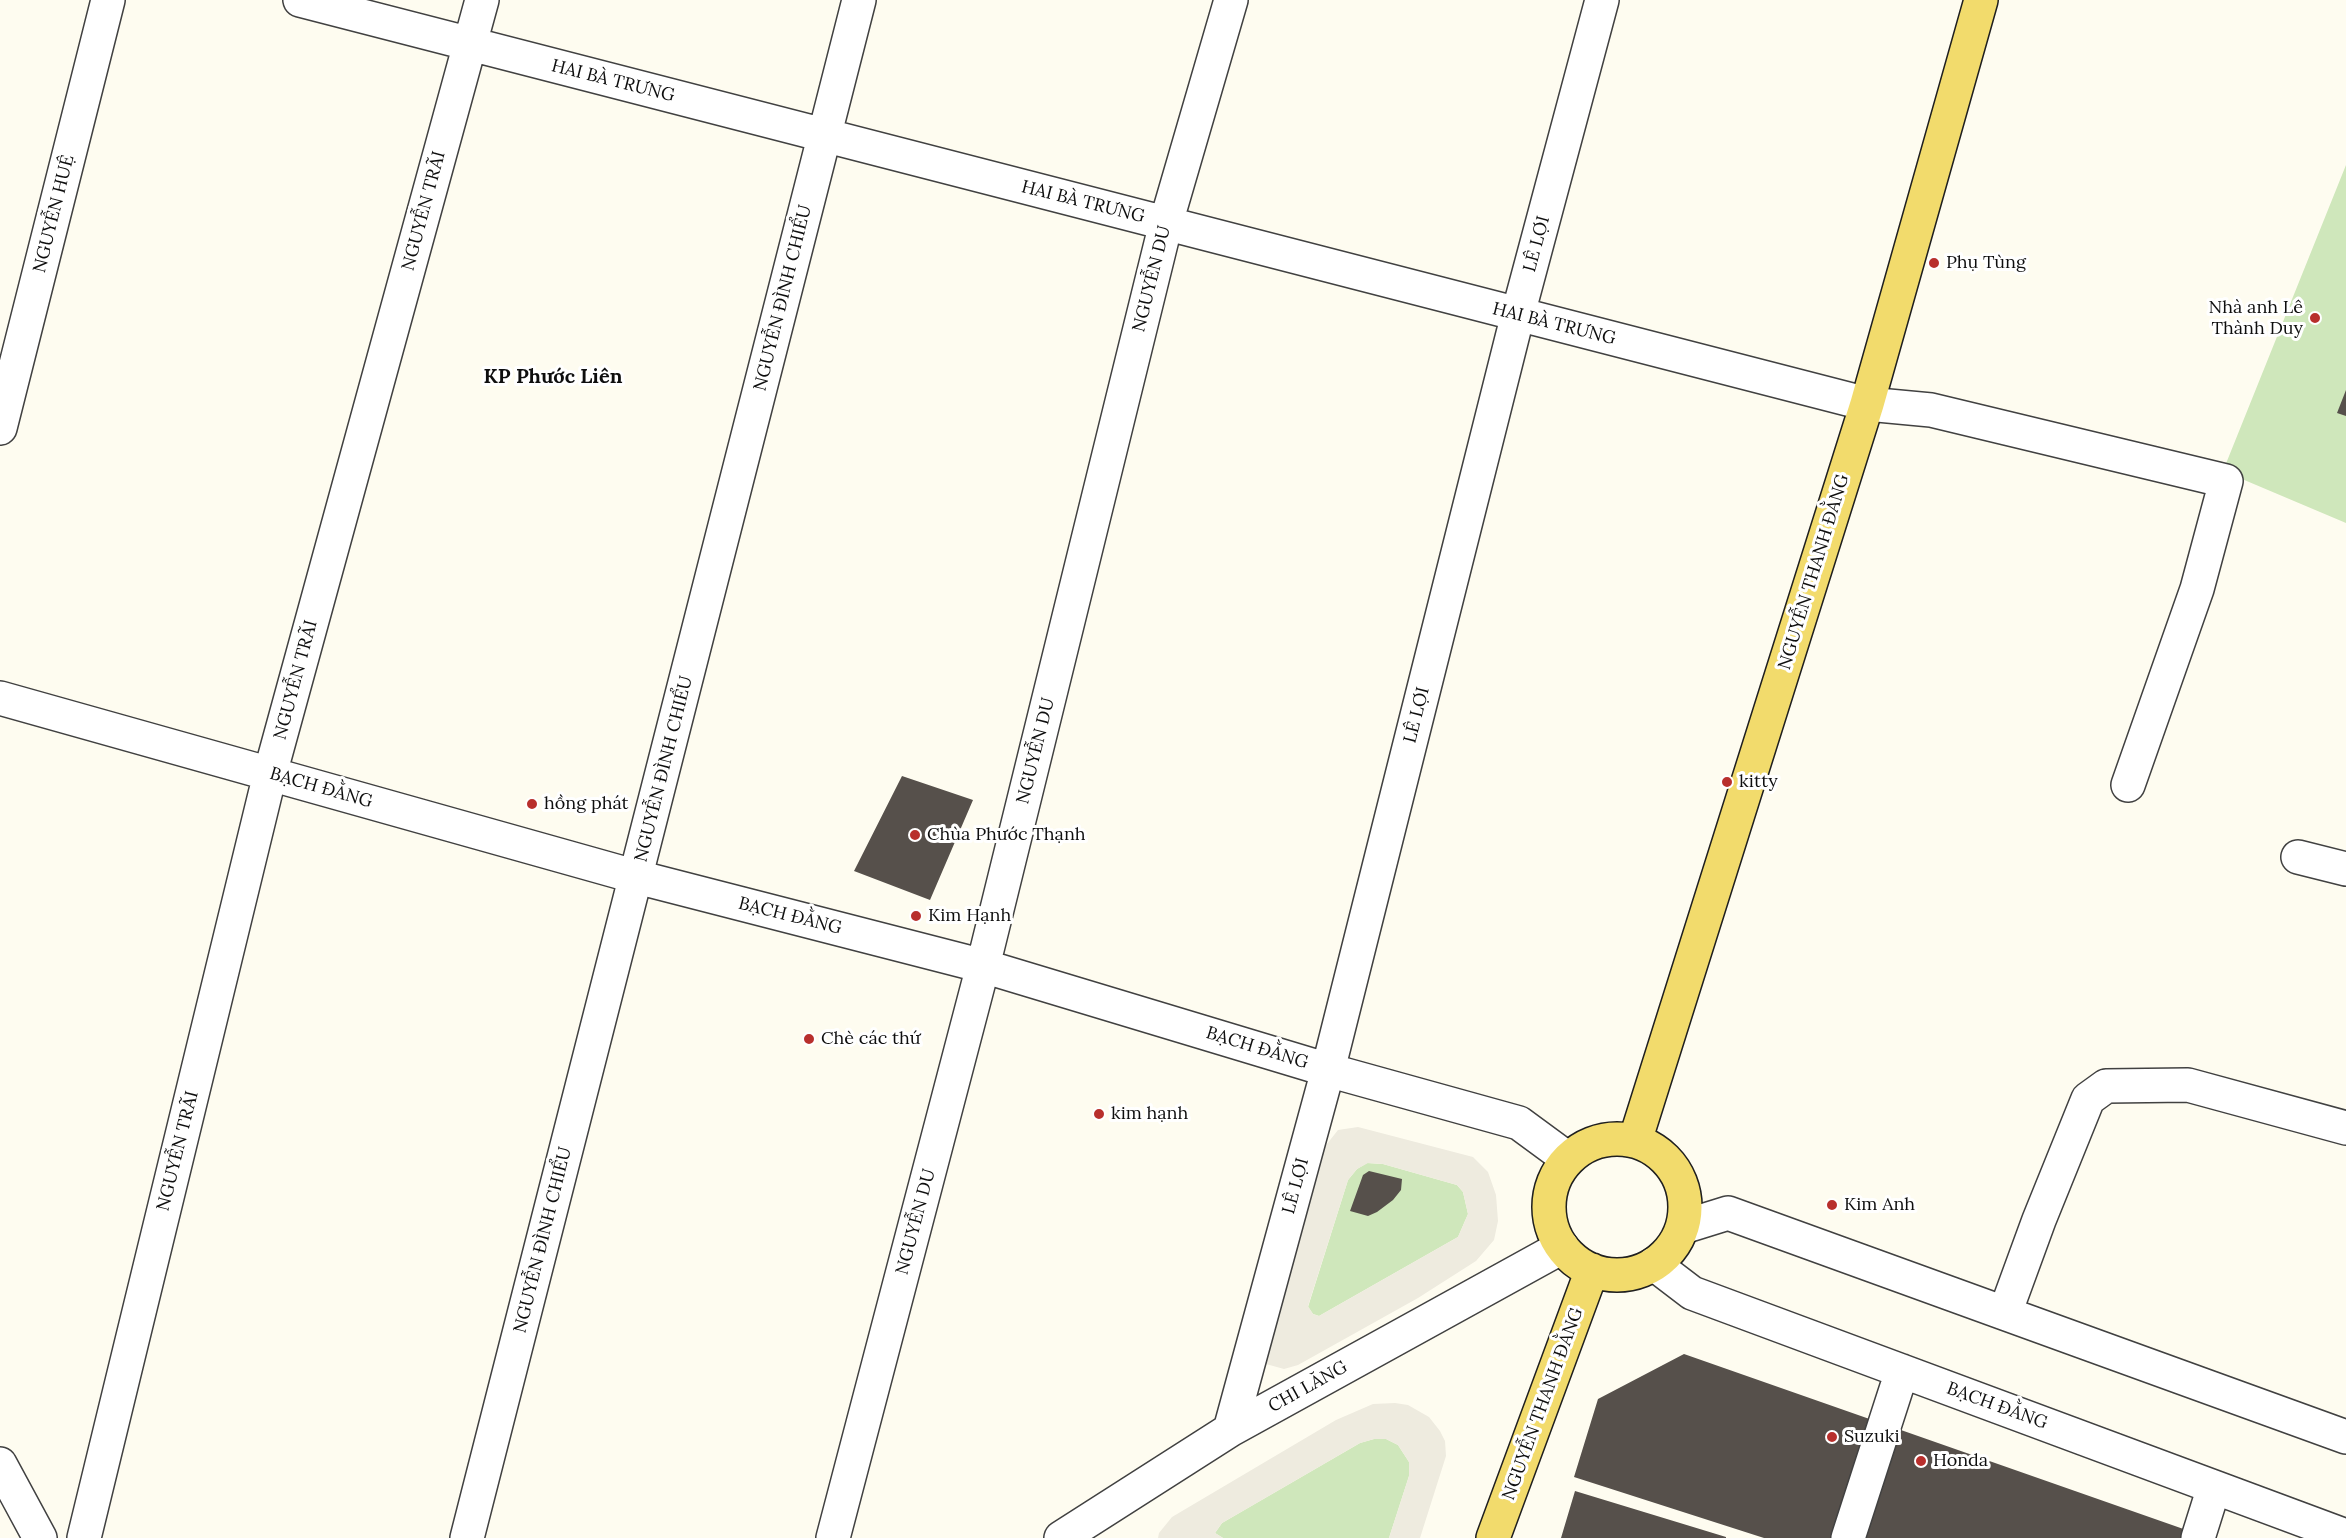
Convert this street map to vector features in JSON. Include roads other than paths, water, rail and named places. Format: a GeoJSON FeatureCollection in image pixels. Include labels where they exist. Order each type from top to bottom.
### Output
{"type":"FeatureCollection","features":[{"type":"Feature","properties":{"kind":"main road","name":"NGUYỄN THANH ĐẰNG"},"geometry":{"type":"LineString","coordinates":[[1635,1141],[1867,404],[1981,0]]}},
{"type":"Feature","properties":{"kind":"main road"},"geometry":{"type":"LineString","coordinates":[[1617,1139],[1635,1141],[1659,1153],[1677,1174],[1685,1200],[1683,1227],[1672,1248],[1654,1264],[1624,1275],[1592,1270],[1575,1261],[1562,1247],[1553,1230],[1549,1212],[1551,1192],[1557,1175],[1568,1159],[1583,1148],[1600,1141],[1617,1139]]}},
{"type":"Feature","properties":{"kind":"main road","name":"NGUYỄN THANH ĐẰNG"},"geometry":{"type":"LineString","coordinates":[[1493,1538],[1592,1270]]}},
{"type":"Feature","properties":{"kind":"street","name":"NGUYỄN HUỆ"},"geometry":{"type":"LineString","coordinates":[[0,428],[108,0]]}},
{"type":"Feature","properties":{"kind":"street","name":"HAI BÀ TRƯNG"},"geometry":{"type":"LineString","coordinates":[[300,0],[1867,404],[1931,410],[2226,481],[2197,589],[2128,785]]}},
{"type":"Feature","properties":{"kind":"street","name":"NGUYỄN TRÃI"},"geometry":{"type":"LineString","coordinates":[[84,1538],[270,774],[482,0]]}},
{"type":"Feature","properties":{"kind":"street","name":"NGUYỄN ĐÌNH CHIỂU"},"geometry":{"type":"LineString","coordinates":[[467,1538],[859,0]]}},
{"type":"Feature","properties":{"kind":"street","name":"NGUYỄN DU"},"geometry":{"type":"LineString","coordinates":[[833,1538],[983,966],[1166,223],[1231,0]]}},
{"type":"Feature","properties":{"kind":"street","name":"LÊ LỢI"},"geometry":{"type":"LineString","coordinates":[[1230,1430],[1328,1070],[1518,314],[1602,0]]}},
{"type":"Feature","properties":{"kind":"street","name":"BẠCH ĐẰNG"},"geometry":{"type":"LineString","coordinates":[[0,698],[637,876],[983,966],[1328,1070],[1519,1124],[1568,1159]]}},
{"type":"Feature","properties":{"kind":"street"},"geometry":{"type":"LineString","coordinates":[[2298,857],[2346,869]]}},
{"type":"Feature","properties":{"kind":"street"},"geometry":{"type":"LineString","coordinates":[[2005,1313],[2039,1220],[2088,1099],[2106,1086],[2188,1085],[2346,1128]]}},
{"type":"Feature","properties":{"kind":"street"},"geometry":{"type":"LineString","coordinates":[[1683,1227],[1728,1213],[2346,1437]]}},
{"type":"Feature","properties":{"kind":"street","name":"CHI LĂNG"},"geometry":{"type":"LineString","coordinates":[[1061,1538],[1230,1430],[1562,1247]]}},
{"type":"Feature","properties":{"kind":"street","name":"BẠCH ĐẰNG"},"geometry":{"type":"LineString","coordinates":[[1654,1264],[1692,1293],[2346,1536]]}},
{"type":"Feature","properties":{"kind":"street"},"geometry":{"type":"LineString","coordinates":[[1848,1538],[1902,1371]]}},
{"type":"Feature","properties":{"kind":"street"},"geometry":{"type":"LineString","coordinates":[[0,1464],[40,1538]]}},
{"type":"Feature","properties":{"kind":"street"},"geometry":{"type":"LineString","coordinates":[[2198,1538],[2214,1487]]}},
{"type":"Feature","properties":{"kind":"place","name":"Phụ Tùng"},"geometry":{"type":"Point","coordinates":[1934,263]}},
{"type":"Feature","properties":{"kind":"place","name":"Nhà anh Lê Thành Duy"},"geometry":{"type":"Point","coordinates":[2315,318]}},
{"type":"Feature","properties":{"kind":"place","name":"kitty"},"geometry":{"type":"Point","coordinates":[1727,782]}},
{"type":"Feature","properties":{"kind":"place","name":"hồng phát"},"geometry":{"type":"Point","coordinates":[532,804]}},
{"type":"Feature","properties":{"kind":"place","name":"Chùa Phước Thạnh"},"geometry":{"type":"Point","coordinates":[915,835]}},
{"type":"Feature","properties":{"kind":"place","name":"Kim Hạnh"},"geometry":{"type":"Point","coordinates":[916,916]}},
{"type":"Feature","properties":{"kind":"place","name":"Chè các thứ"},"geometry":{"type":"Point","coordinates":[809,1039]}},
{"type":"Feature","properties":{"kind":"place","name":"kim hạnh"},"geometry":{"type":"Point","coordinates":[1099,1114]}},
{"type":"Feature","properties":{"kind":"place","name":"Kim Anh"},"geometry":{"type":"Point","coordinates":[1832,1205]}},
{"type":"Feature","properties":{"kind":"place","name":"Suzuki"},"geometry":{"type":"Point","coordinates":[1832,1437]}},
{"type":"Feature","properties":{"kind":"place","name":"Honda"},"geometry":{"type":"Point","coordinates":[1921,1461]}},
{"type":"Feature","properties":{"kind":"district","name":"KP Phước Liên"},"geometry":{"type":"Point","coordinates":[553,377]}}]}
